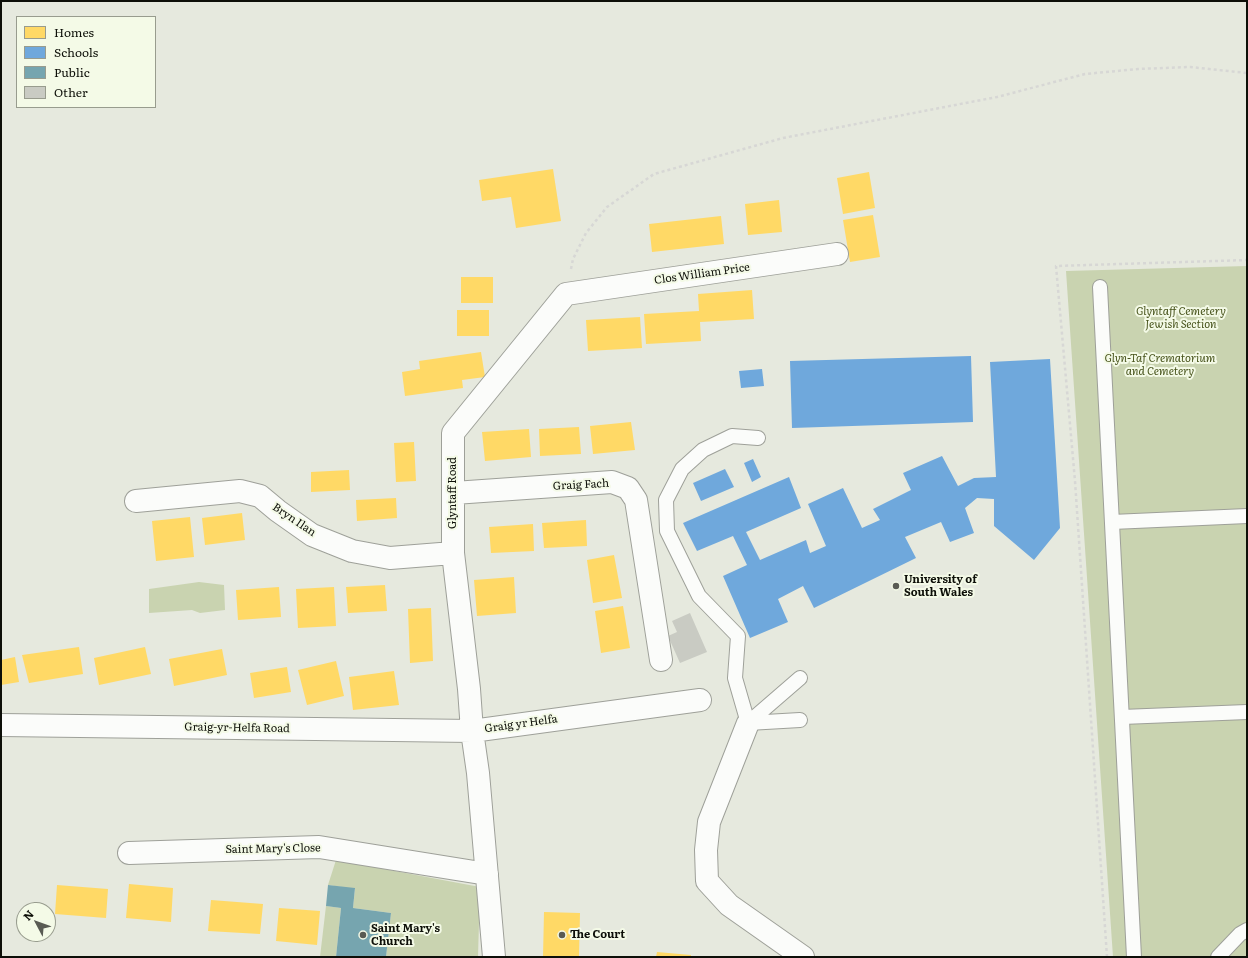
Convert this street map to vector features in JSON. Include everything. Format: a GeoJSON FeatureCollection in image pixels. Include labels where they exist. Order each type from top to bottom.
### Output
{"type":"FeatureCollection","features":[{"type":"Feature","properties":{"kind":"street","name":"Clos William Price"},"geometry":{"type":"LineString","coordinates":[[566,294],[837,254]]}},
{"type":"Feature","properties":{"kind":"street","name":"Glyntaff Road"},"geometry":{"type":"LineString","coordinates":[[472,731],[469,689],[453,553],[453,433],[566,294]]}},
{"type":"Feature","properties":{"kind":"street","name":"Graig Fach"},"geometry":{"type":"LineString","coordinates":[[454,494],[612,482],[628,488],[636,500],[661,660]]}},
{"type":"Feature","properties":{"kind":"street","name":"Bryn Ilan"},"geometry":{"type":"LineString","coordinates":[[136,501],[240,491],[260,496],[278,511],[312,534],[352,551],[390,558],[453,553]]}},
{"type":"Feature","properties":{"kind":"street","name":"Graig yr Helfa"},"geometry":{"type":"LineString","coordinates":[[494,957],[485,843],[472,731],[700,700]]}},
{"type":"Feature","properties":{"kind":"street"},"geometry":{"type":"LineString","coordinates":[[748,722],[709,822],[706,850],[707,881],[729,904],[803,957]]}},
{"type":"Feature","properties":{"kind":"street","name":"Graig-yr-Helfa Road"},"geometry":{"type":"LineString","coordinates":[[1,725],[472,731]]}},
{"type":"Feature","properties":{"kind":"street","name":"Saint Mary's Close"},"geometry":{"type":"LineString","coordinates":[[129,853],[318,847],[487,874]]}},
{"type":"Feature","properties":{"kind":"lane"},"geometry":{"type":"LineString","coordinates":[[1100,287],[1134,957]]}},
{"type":"Feature","properties":{"kind":"lane"},"geometry":{"type":"LineString","coordinates":[[748,722],[735,678],[738,636],[699,596],[667,531],[666,500],[682,469],[702,450],[732,436],[758,438]]}},
{"type":"Feature","properties":{"kind":"lane"},"geometry":{"type":"LineString","coordinates":[[1112,522],[1247,516]]}},
{"type":"Feature","properties":{"kind":"lane"},"geometry":{"type":"LineString","coordinates":[[748,722],[800,678]]}},
{"type":"Feature","properties":{"kind":"lane"},"geometry":{"type":"LineString","coordinates":[[1122,717],[1247,712]]}},
{"type":"Feature","properties":{"kind":"lane"},"geometry":{"type":"LineString","coordinates":[[748,722],[800,720]]}},
{"type":"Feature","properties":{"kind":"lane"},"geometry":{"type":"LineString","coordinates":[[1218,957],[1240,934],[1247,930]]}},
{"type":"Feature","properties":{"kind":"path"},"geometry":{"type":"LineString","coordinates":[[566,294],[573,259],[586,232],[607,207],[654,174],[783,138],[997,96],[1085,74],[1138,69],[1190,67],[1247,73]]}},
{"type":"Feature","properties":{"kind":"green space","name":"Glyn-Taf Crematorium and Cemetery"},"geometry":{"type":"Polygon","coordinates":[[[1247,266],[1247,957],[1113,957],[1066,271],[1247,266]]]}},
{"type":"Feature","properties":{"kind":"green space"},"geometry":{"type":"Polygon","coordinates":[[[199,582],[224,585],[225,610],[200,613],[192,610],[149,613],[149,589],[199,582]]]}},
{"type":"Feature","properties":{"kind":"green space"},"geometry":{"type":"Polygon","coordinates":[[[336,860],[480,887],[478,957],[386,957],[391,913],[353,908],[355,889],[328,885],[336,860]]]}},
{"type":"Feature","properties":{"kind":"green space"},"geometry":{"type":"Polygon","coordinates":[[[326,906],[341,908],[336,957],[320,957],[326,906]]]}},
{"type":"Feature","properties":{"kind":"building: Homes"},"geometry":{"type":"Polygon","coordinates":[[[553,169],[561,221],[516,228],[511,197],[482,201],[479,180],[553,169]]]}},
{"type":"Feature","properties":{"kind":"building: Homes"},"geometry":{"type":"Polygon","coordinates":[[[869,172],[875,208],[843,214],[837,178],[869,172]]]}},
{"type":"Feature","properties":{"kind":"building: Homes"},"geometry":{"type":"Polygon","coordinates":[[[779,200],[782,232],[748,235],[745,204],[779,200]]]}},
{"type":"Feature","properties":{"kind":"building: Homes"},"geometry":{"type":"Polygon","coordinates":[[[873,215],[880,257],[850,262],[843,220],[873,215]]]}},
{"type":"Feature","properties":{"kind":"building: Homes"},"geometry":{"type":"Polygon","coordinates":[[[721,216],[724,244],[652,252],[649,224],[721,216]]]}},
{"type":"Feature","properties":{"kind":"building: Homes"},"geometry":{"type":"Polygon","coordinates":[[[461,277],[493,277],[493,303],[461,303],[461,277]]]}},
{"type":"Feature","properties":{"kind":"building: Homes"},"geometry":{"type":"Polygon","coordinates":[[[752,290],[754,319],[700,322],[701,341],[646,344],[644,314],[699,311],[698,294],[752,290]]]}},
{"type":"Feature","properties":{"kind":"building: Homes"},"geometry":{"type":"Polygon","coordinates":[[[457,310],[489,310],[489,336],[457,336],[457,310]]]}},
{"type":"Feature","properties":{"kind":"building: Homes"},"geometry":{"type":"Polygon","coordinates":[[[640,317],[642,348],[588,351],[586,320],[640,317]]]}},
{"type":"Feature","properties":{"kind":"building: Homes"},"geometry":{"type":"Polygon","coordinates":[[[481,352],[485,377],[462,380],[463,388],[405,396],[402,372],[420,369],[419,361],[481,352]]]}},
{"type":"Feature","properties":{"kind":"building: Homes"},"geometry":{"type":"Polygon","coordinates":[[[631,422],[635,450],[593,454],[590,426],[631,422]]]}},
{"type":"Feature","properties":{"kind":"building: Homes"},"geometry":{"type":"Polygon","coordinates":[[[579,427],[581,454],[540,456],[539,429],[579,427]]]}},
{"type":"Feature","properties":{"kind":"building: Homes"},"geometry":{"type":"Polygon","coordinates":[[[529,429],[531,457],[485,461],[482,432],[529,429]]]}},
{"type":"Feature","properties":{"kind":"building: Homes"},"geometry":{"type":"Polygon","coordinates":[[[414,442],[416,481],[396,482],[394,443],[414,442]]]}},
{"type":"Feature","properties":{"kind":"building: Homes"},"geometry":{"type":"Polygon","coordinates":[[[349,470],[350,490],[311,492],[311,472],[349,470]]]}},
{"type":"Feature","properties":{"kind":"building: Homes"},"geometry":{"type":"Polygon","coordinates":[[[396,498],[397,518],[357,521],[356,500],[396,498]]]}},
{"type":"Feature","properties":{"kind":"building: Homes"},"geometry":{"type":"Polygon","coordinates":[[[242,513],[245,540],[205,545],[202,518],[242,513]]]}},
{"type":"Feature","properties":{"kind":"building: Homes"},"geometry":{"type":"Polygon","coordinates":[[[190,517],[194,557],[156,561],[152,521],[190,517]]]}},
{"type":"Feature","properties":{"kind":"building: Homes"},"geometry":{"type":"Polygon","coordinates":[[[586,520],[587,546],[544,548],[542,523],[586,520]]]}},
{"type":"Feature","properties":{"kind":"building: Homes"},"geometry":{"type":"Polygon","coordinates":[[[533,524],[534,551],[491,553],[489,527],[533,524]]]}},
{"type":"Feature","properties":{"kind":"building: Homes"},"geometry":{"type":"Polygon","coordinates":[[[614,555],[622,598],[593,603],[587,560],[614,555]]]}},
{"type":"Feature","properties":{"kind":"building: Homes"},"geometry":{"type":"Polygon","coordinates":[[[514,577],[516,613],[477,616],[474,580],[514,577]]]}},
{"type":"Feature","properties":{"kind":"building: Homes"},"geometry":{"type":"Polygon","coordinates":[[[385,585],[387,611],[348,613],[346,587],[385,585]]]}},
{"type":"Feature","properties":{"kind":"building: Homes"},"geometry":{"type":"Polygon","coordinates":[[[279,587],[281,617],[238,620],[236,590],[279,587]]]}},
{"type":"Feature","properties":{"kind":"building: Homes"},"geometry":{"type":"Polygon","coordinates":[[[334,587],[336,626],[298,628],[296,589],[334,587]]]}},
{"type":"Feature","properties":{"kind":"building: Homes"},"geometry":{"type":"Polygon","coordinates":[[[623,606],[630,648],[601,653],[595,611],[623,606]]]}},
{"type":"Feature","properties":{"kind":"building: Homes"},"geometry":{"type":"Polygon","coordinates":[[[431,608],[433,661],[410,663],[408,609],[431,608]]]}},
{"type":"Feature","properties":{"kind":"building: Homes"},"geometry":{"type":"Polygon","coordinates":[[[79,647],[83,674],[29,683],[22,655],[79,647]]]}},
{"type":"Feature","properties":{"kind":"building: Homes"},"geometry":{"type":"Polygon","coordinates":[[[145,647],[151,674],[99,685],[94,658],[145,647]]]}},
{"type":"Feature","properties":{"kind":"building: Homes"},"geometry":{"type":"Polygon","coordinates":[[[222,649],[227,675],[174,686],[169,659],[222,649]]]}},
{"type":"Feature","properties":{"kind":"building: Homes"},"geometry":{"type":"Polygon","coordinates":[[[15,657],[19,682],[1,685],[1,660],[15,657]]]}},
{"type":"Feature","properties":{"kind":"building: Homes"},"geometry":{"type":"Polygon","coordinates":[[[336,661],[344,696],[307,705],[298,670],[336,661]]]}},
{"type":"Feature","properties":{"kind":"building: Homes"},"geometry":{"type":"Polygon","coordinates":[[[287,667],[291,692],[254,698],[250,673],[287,667]]]}},
{"type":"Feature","properties":{"kind":"building: Homes"},"geometry":{"type":"Polygon","coordinates":[[[394,671],[399,705],[353,710],[349,677],[394,671]]]}},
{"type":"Feature","properties":{"kind":"building: Homes"},"geometry":{"type":"Polygon","coordinates":[[[129,884],[173,888],[171,922],[126,918],[129,884]]]}},
{"type":"Feature","properties":{"kind":"building: Homes"},"geometry":{"type":"Polygon","coordinates":[[[57,885],[108,889],[106,918],[56,914],[57,885]]]}},
{"type":"Feature","properties":{"kind":"building: Homes"},"geometry":{"type":"Polygon","coordinates":[[[211,900],[263,904],[260,934],[208,931],[211,900]]]}},
{"type":"Feature","properties":{"kind":"building: Homes"},"geometry":{"type":"Polygon","coordinates":[[[279,908],[320,911],[317,945],[276,941],[279,908]]]}},
{"type":"Feature","properties":{"kind":"building: Homes","name":"The Court"},"geometry":{"type":"Polygon","coordinates":[[[544,912],[580,913],[579,957],[543,957],[544,912]]]}},
{"type":"Feature","properties":{"kind":"building: Homes"},"geometry":{"type":"Polygon","coordinates":[[[657,952],[691,955],[691,957],[656,957],[657,952]]]}},
{"type":"Feature","properties":{"kind":"building: Schools"},"geometry":{"type":"Polygon","coordinates":[[[971,356],[973,422],[792,428],[790,361],[971,356]]]}},
{"type":"Feature","properties":{"kind":"building: Schools"},"geometry":{"type":"Polygon","coordinates":[[[1050,359],[1060,528],[1034,560],[994,526],[994,499],[977,498],[965,508],[974,533],[950,542],[941,522],[905,537],[916,558],[814,608],[803,586],[778,599],[788,622],[750,638],[723,576],[747,565],[733,536],[697,551],[683,523],[789,477],[801,508],[746,532],[760,560],[806,540],[810,553],[826,546],[808,504],[843,488],[862,528],[880,520],[873,509],[911,490],[903,473],[942,456],[958,486],[974,478],[996,477],[990,362],[1050,359]]]}},
{"type":"Feature","properties":{"kind":"building: Schools"},"geometry":{"type":"Polygon","coordinates":[[[762,369],[764,386],[741,388],[739,371],[762,369]]]}},
{"type":"Feature","properties":{"kind":"building: Schools"},"geometry":{"type":"Polygon","coordinates":[[[753,459],[761,477],[752,482],[744,463],[753,459]]]}},
{"type":"Feature","properties":{"kind":"building: Schools"},"geometry":{"type":"Polygon","coordinates":[[[725,469],[734,487],[701,501],[693,483],[725,469]]]}},
{"type":"Feature","properties":{"kind":"building: Public","name":"Saint Mary's Church"},"geometry":{"type":"Polygon","coordinates":[[[328,885],[355,888],[353,908],[391,913],[386,957],[336,957],[341,908],[326,906],[328,885]]]}},
{"type":"Feature","properties":{"kind":"building: Other"},"geometry":{"type":"Polygon","coordinates":[[[690,613],[707,652],[680,663],[668,636],[677,632],[672,621],[690,613]]]}},
{"type":"Feature","properties":{"kind":"place","name":"University of South Wales"},"geometry":{"type":"Point","coordinates":[896,586]}},
{"type":"Feature","properties":{"kind":"place","name":"Saint Mary's Church"},"geometry":{"type":"Point","coordinates":[363,935]}},
{"type":"Feature","properties":{"kind":"place","name":"The Court"},"geometry":{"type":"Point","coordinates":[562,935]}},
{"type":"Feature","properties":{"kind":"park label","name":"Glyntaff Cemetery Jewish Section"},"geometry":{"type":"Point","coordinates":[1181,318]}}]}
